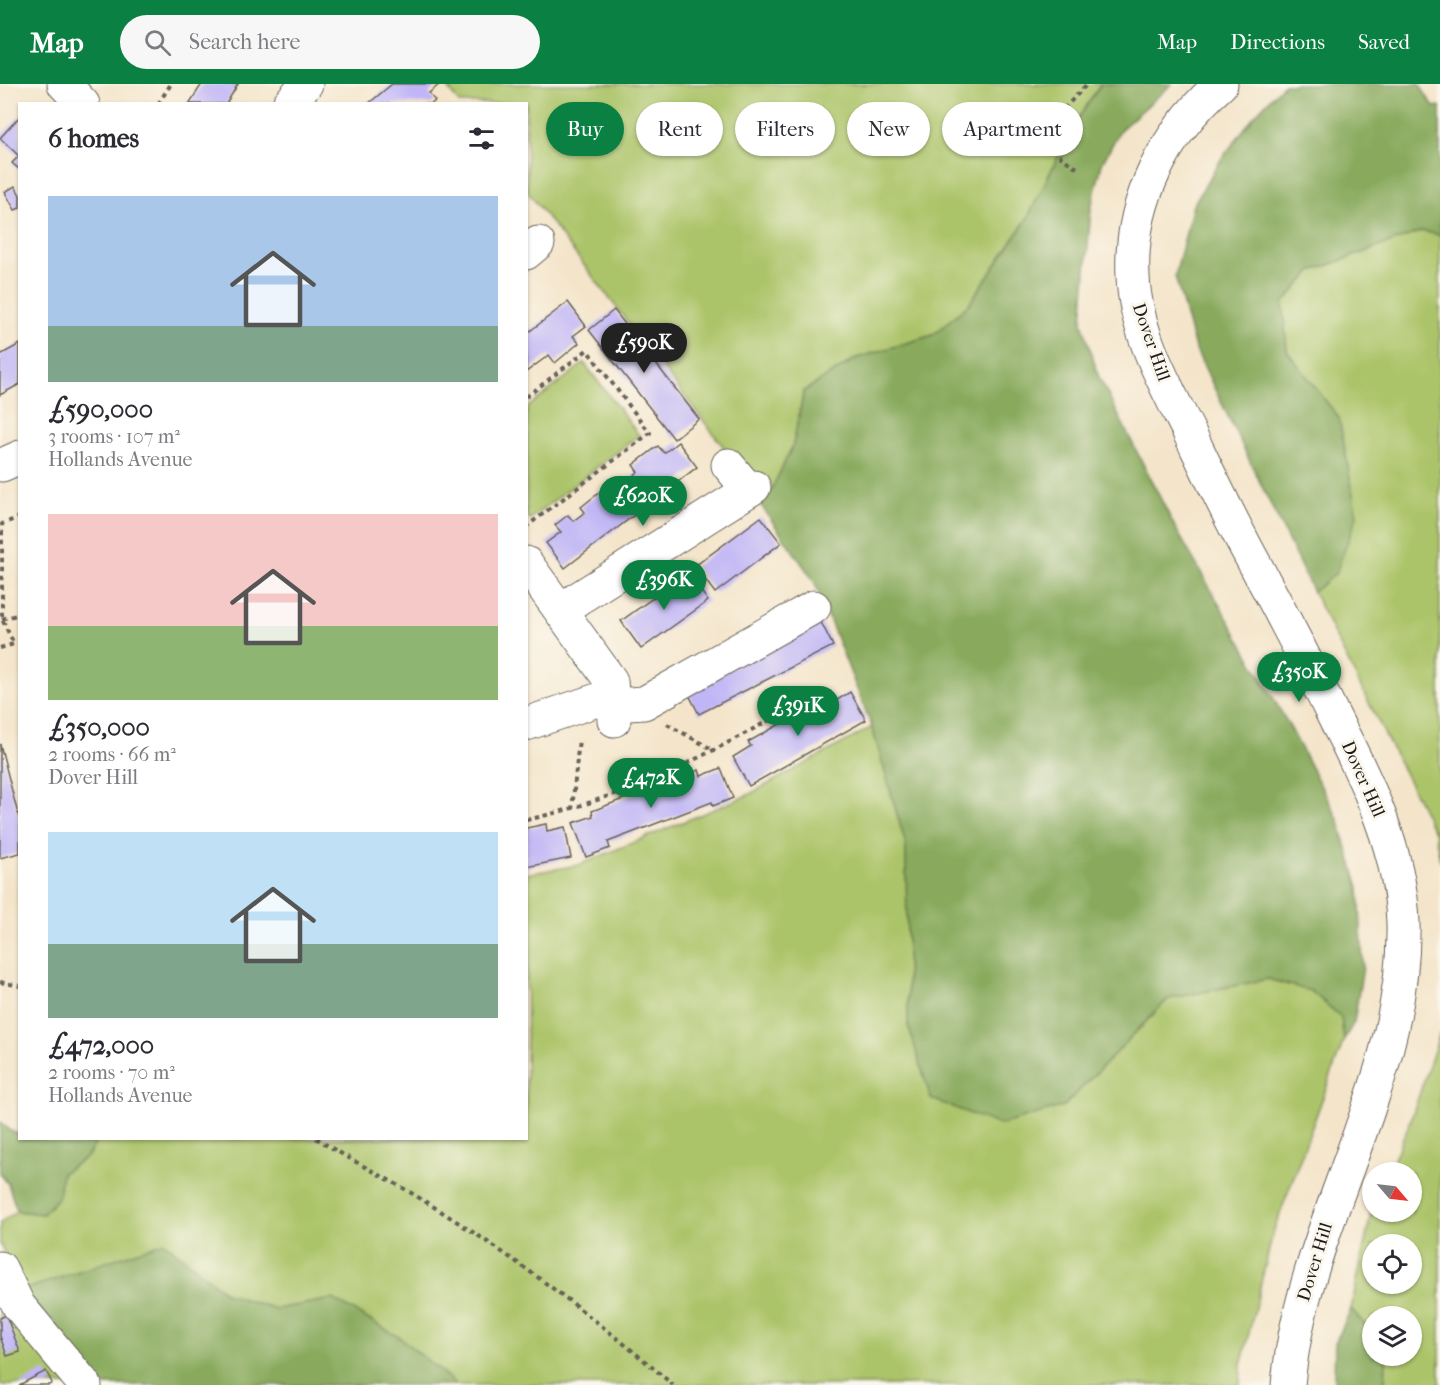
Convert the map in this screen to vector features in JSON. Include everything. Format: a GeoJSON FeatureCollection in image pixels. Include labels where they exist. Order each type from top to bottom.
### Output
{"type":"FeatureCollection","features":[{"type":"Feature","properties":{"kind":"main road"},"geometry":{"type":"LineString","coordinates":[[64,84],[81,102]]}},
{"type":"Feature","properties":{"kind":"main road"},"geometry":{"type":"LineString","coordinates":[[291,102],[306,84]]}},
{"type":"Feature","properties":{"kind":"main road","name":"Dover Hill"},"geometry":{"type":"LineString","coordinates":[[1221,84],[1193,111],[1156,165],[1144,195],[1134,241],[1132,275],[1136,304],[1157,367],[1248,551],[1305,657],[1362,772],[1396,866],[1403,923],[1396,1007],[1387,1052],[1374,1095],[1309,1272],[1292,1341],[1288,1385]]}},
{"type":"Feature","properties":{"kind":"main road"},"geometry":{"type":"LineString","coordinates":[[560,610],[751,489],[728,465]]}},
{"type":"Feature","properties":{"kind":"main road"},"geometry":{"type":"LineString","coordinates":[[531,577],[560,610],[611,681],[613,707]]}},
{"type":"Feature","properties":{"kind":"main road"},"geometry":{"type":"LineString","coordinates":[[528,724],[644,703],[814,607]]}},
{"type":"Feature","properties":{"kind":"main road"},"geometry":{"type":"LineString","coordinates":[[0,1268],[19,1306],[85,1385]]}},
{"type":"Feature","properties":{"kind":"path"},"geometry":{"type":"LineString","coordinates":[[159,102],[171,84]]}},
{"type":"Feature","properties":{"kind":"path"},"geometry":{"type":"LineString","coordinates":[[1077,168],[1061,157],[1053,144],[1061,112],[1087,84]]}},
{"type":"Feature","properties":{"kind":"path"},"geometry":{"type":"LineString","coordinates":[[528,395],[587,350],[650,433],[528,525]]}},
{"type":"Feature","properties":{"kind":"path"},"geometry":{"type":"LineString","coordinates":[[0,648],[14,644],[2,619],[2,524],[18,518]]}},
{"type":"Feature","properties":{"kind":"path"},"geometry":{"type":"LineString","coordinates":[[2,619],[18,615]]}},
{"type":"Feature","properties":{"kind":"path"},"geometry":{"type":"LineString","coordinates":[[528,820],[572,810],[716,752],[785,711],[789,719]]}},
{"type":"Feature","properties":{"kind":"path"},"geometry":{"type":"LineString","coordinates":[[666,723],[716,752]]}},
{"type":"Feature","properties":{"kind":"path"},"geometry":{"type":"LineString","coordinates":[[572,810],[579,732]]}},
{"type":"Feature","properties":{"kind":"path"},"geometry":{"type":"LineString","coordinates":[[636,785],[640,792]]}},
{"type":"Feature","properties":{"kind":"path"},"geometry":{"type":"LineString","coordinates":[[0,982],[18,986]]}},
{"type":"Feature","properties":{"kind":"path"},"geometry":{"type":"LineString","coordinates":[[320,1140],[409,1191],[522,1267],[619,1338],[673,1385]]}},
{"type":"Feature","properties":{"kind":"green space"},"geometry":{"type":"Polygon","coordinates":[[[445,84],[1101,84],[1083,111],[1083,102],[942,102],[942,156],[1058,156],[1027,219],[969,304],[933,335],[857,358],[804,391],[793,445],[767,499],[729,454],[528,192],[528,102],[458,102],[445,84]]]}},
{"type":"Feature","properties":{"kind":"green space"},"geometry":{"type":"Polygon","coordinates":[[[1101,84],[1172,84],[1120,130],[1102,164],[1091,208],[1082,322],[1098,375],[1176,529],[1290,727],[1338,819],[1359,887],[1363,967],[1354,1022],[1344,1040],[1341,1017],[1311,991],[1268,979],[1168,999],[1064,1106],[1000,1125],[931,1099],[908,1025],[906,845],[872,727],[814,581],[760,504],[767,499],[793,445],[804,391],[857,358],[933,335],[969,304],[1027,219],[1058,156],[1083,156],[1083,111],[1101,84]]]}},
{"type":"Feature","properties":{"kind":"green space"},"geometry":{"type":"Polygon","coordinates":[[[1284,84],[1419,84],[1434,107],[1440,106],[1440,235],[1422,231],[1312,271],[1283,303],[1287,351],[1339,418],[1357,516],[1336,573],[1313,592],[1195,348],[1175,276],[1193,205],[1220,161],[1254,116],[1284,84]]]}},
{"type":"Feature","properties":{"kind":"green space"},"geometry":{"type":"Polygon","coordinates":[[[1422,231],[1440,235],[1440,861],[1435,834],[1313,592],[1336,573],[1339,418],[1287,351],[1283,303],[1312,271],[1422,231]]]}},
{"type":"Feature","properties":{"kind":"green space"},"geometry":{"type":"Polygon","coordinates":[[[584,363],[639,435],[530,519],[528,517],[528,407],[584,363]]]}},
{"type":"Feature","properties":{"kind":"green space"},"geometry":{"type":"Polygon","coordinates":[[[872,727],[906,845],[908,1025],[1064,1106],[1168,999],[1268,979],[1311,991],[1341,1017],[1344,1040],[1273,1233],[1241,1366],[1240,1385],[457,1385],[399,1337],[333,1299],[276,1309],[227,1294],[164,1242],[93,1385],[0,1385],[0,1292],[23,1290],[0,1244],[0,1223],[17,1211],[43,1214],[57,1198],[62,1173],[87,1157],[97,1140],[528,1140],[528,874],[579,865],[748,795],[872,727]]]}},
{"type":"Feature","properties":{"kind":"green space"},"geometry":{"type":"Polygon","coordinates":[[[1440,1033],[1440,1385],[1385,1385],[1386,1366],[1422,1366],[1422,1306],[1362,1306],[1362,1322],[1351,1309],[1362,1257],[1362,1294],[1422,1294],[1422,1234],[1367,1234],[1369,1222],[1422,1222],[1422,1162],[1393,1162],[1410,1122],[1440,1033]]]}},
{"type":"Feature","properties":{"kind":"green space"},"geometry":{"type":"Polygon","coordinates":[[[0,1122],[18,1134],[18,1140],[97,1140],[87,1157],[62,1173],[58,1198],[43,1214],[17,1211],[8,1184],[0,1173],[0,1122]]]}},
{"type":"Feature","properties":{"kind":"green space"},"geometry":{"type":"Polygon","coordinates":[[[164,1242],[227,1294],[276,1309],[333,1299],[399,1337],[457,1385],[93,1385],[24,1290],[164,1242]]]}},
{"type":"Feature","properties":{"kind":"green space"},"geometry":{"type":"Polygon","coordinates":[[[1351,1309],[1362,1322],[1362,1366],[1386,1366],[1385,1385],[1334,1385],[1335,1343],[1351,1309]]]}},
{"type":"Feature","properties":{"kind":"building"},"geometry":{"type":"Polygon","coordinates":[[[202,84],[238,84],[227,102],[190,102],[202,84]]]}},
{"type":"Feature","properties":{"kind":"building"},"geometry":{"type":"Polygon","coordinates":[[[392,84],[440,84],[429,93],[434,102],[370,102],[392,84]]]}},
{"type":"Feature","properties":{"kind":"building"},"geometry":{"type":"Polygon","coordinates":[[[18,118],[18,155],[0,138],[18,118]]]}},
{"type":"Feature","properties":{"kind":"building"},"geometry":{"type":"Polygon","coordinates":[[[18,157],[18,168],[12,163],[18,157]]]}},
{"type":"Feature","properties":{"kind":"building"},"geometry":{"type":"Polygon","coordinates":[[[15,186],[18,191],[18,209],[15,210],[5,192],[15,186]]]}},
{"type":"Feature","properties":{"kind":"building"},"geometry":{"type":"Polygon","coordinates":[[[568,302],[586,326],[573,336],[579,343],[555,363],[549,355],[528,371],[528,332],[568,302]]]}},
{"type":"Feature","properties":{"kind":"building"},"geometry":{"type":"Polygon","coordinates":[[[614,310],[699,419],[674,439],[589,330],[614,310]]]}},
{"type":"Feature","properties":{"kind":"building"},"geometry":{"type":"Polygon","coordinates":[[[18,345],[18,385],[0,395],[0,355],[18,345]]]}},
{"type":"Feature","properties":{"kind":"building"},"geometry":{"type":"Polygon","coordinates":[[[678,442],[697,467],[565,568],[546,543],[561,532],[555,525],[568,515],[573,521],[585,512],[581,507],[605,488],[609,495],[638,472],[633,465],[658,446],[664,453],[678,442]]]}},
{"type":"Feature","properties":{"kind":"building"},"geometry":{"type":"Polygon","coordinates":[[[761,517],[781,543],[715,593],[695,566],[761,517]]]}},
{"type":"Feature","properties":{"kind":"building"},"geometry":{"type":"Polygon","coordinates":[[[688,573],[708,601],[641,649],[621,621],[688,573]]]}},
{"type":"Feature","properties":{"kind":"building"},"geometry":{"type":"Polygon","coordinates":[[[821,622],[833,646],[699,714],[687,691],[821,622]]]}},
{"type":"Feature","properties":{"kind":"building"},"geometry":{"type":"Polygon","coordinates":[[[850,692],[866,720],[749,786],[733,757],[751,746],[748,742],[830,696],[834,702],[850,692]]]}},
{"type":"Feature","properties":{"kind":"building"},"geometry":{"type":"Polygon","coordinates":[[[0,744],[18,814],[18,854],[0,858],[0,744]]]}},
{"type":"Feature","properties":{"kind":"building"},"geometry":{"type":"Polygon","coordinates":[[[721,768],[733,798],[713,806],[712,802],[608,842],[610,848],[586,857],[573,823],[593,816],[592,811],[699,770],[701,776],[721,768]]]}},
{"type":"Feature","properties":{"kind":"building"},"geometry":{"type":"Polygon","coordinates":[[[546,824],[547,831],[565,827],[571,858],[528,867],[528,828],[546,824]]]}},
{"type":"Feature","properties":{"kind":"building"},"geometry":{"type":"Polygon","coordinates":[[[6,1315],[20,1352],[7,1356],[0,1336],[0,1318],[6,1315]]]}},
{"type":"Feature","properties":{"kind":"building"},"geometry":{"type":"Polygon","coordinates":[[[46,1371],[52,1383],[49,1385],[19,1385],[46,1371]]]}}]}
